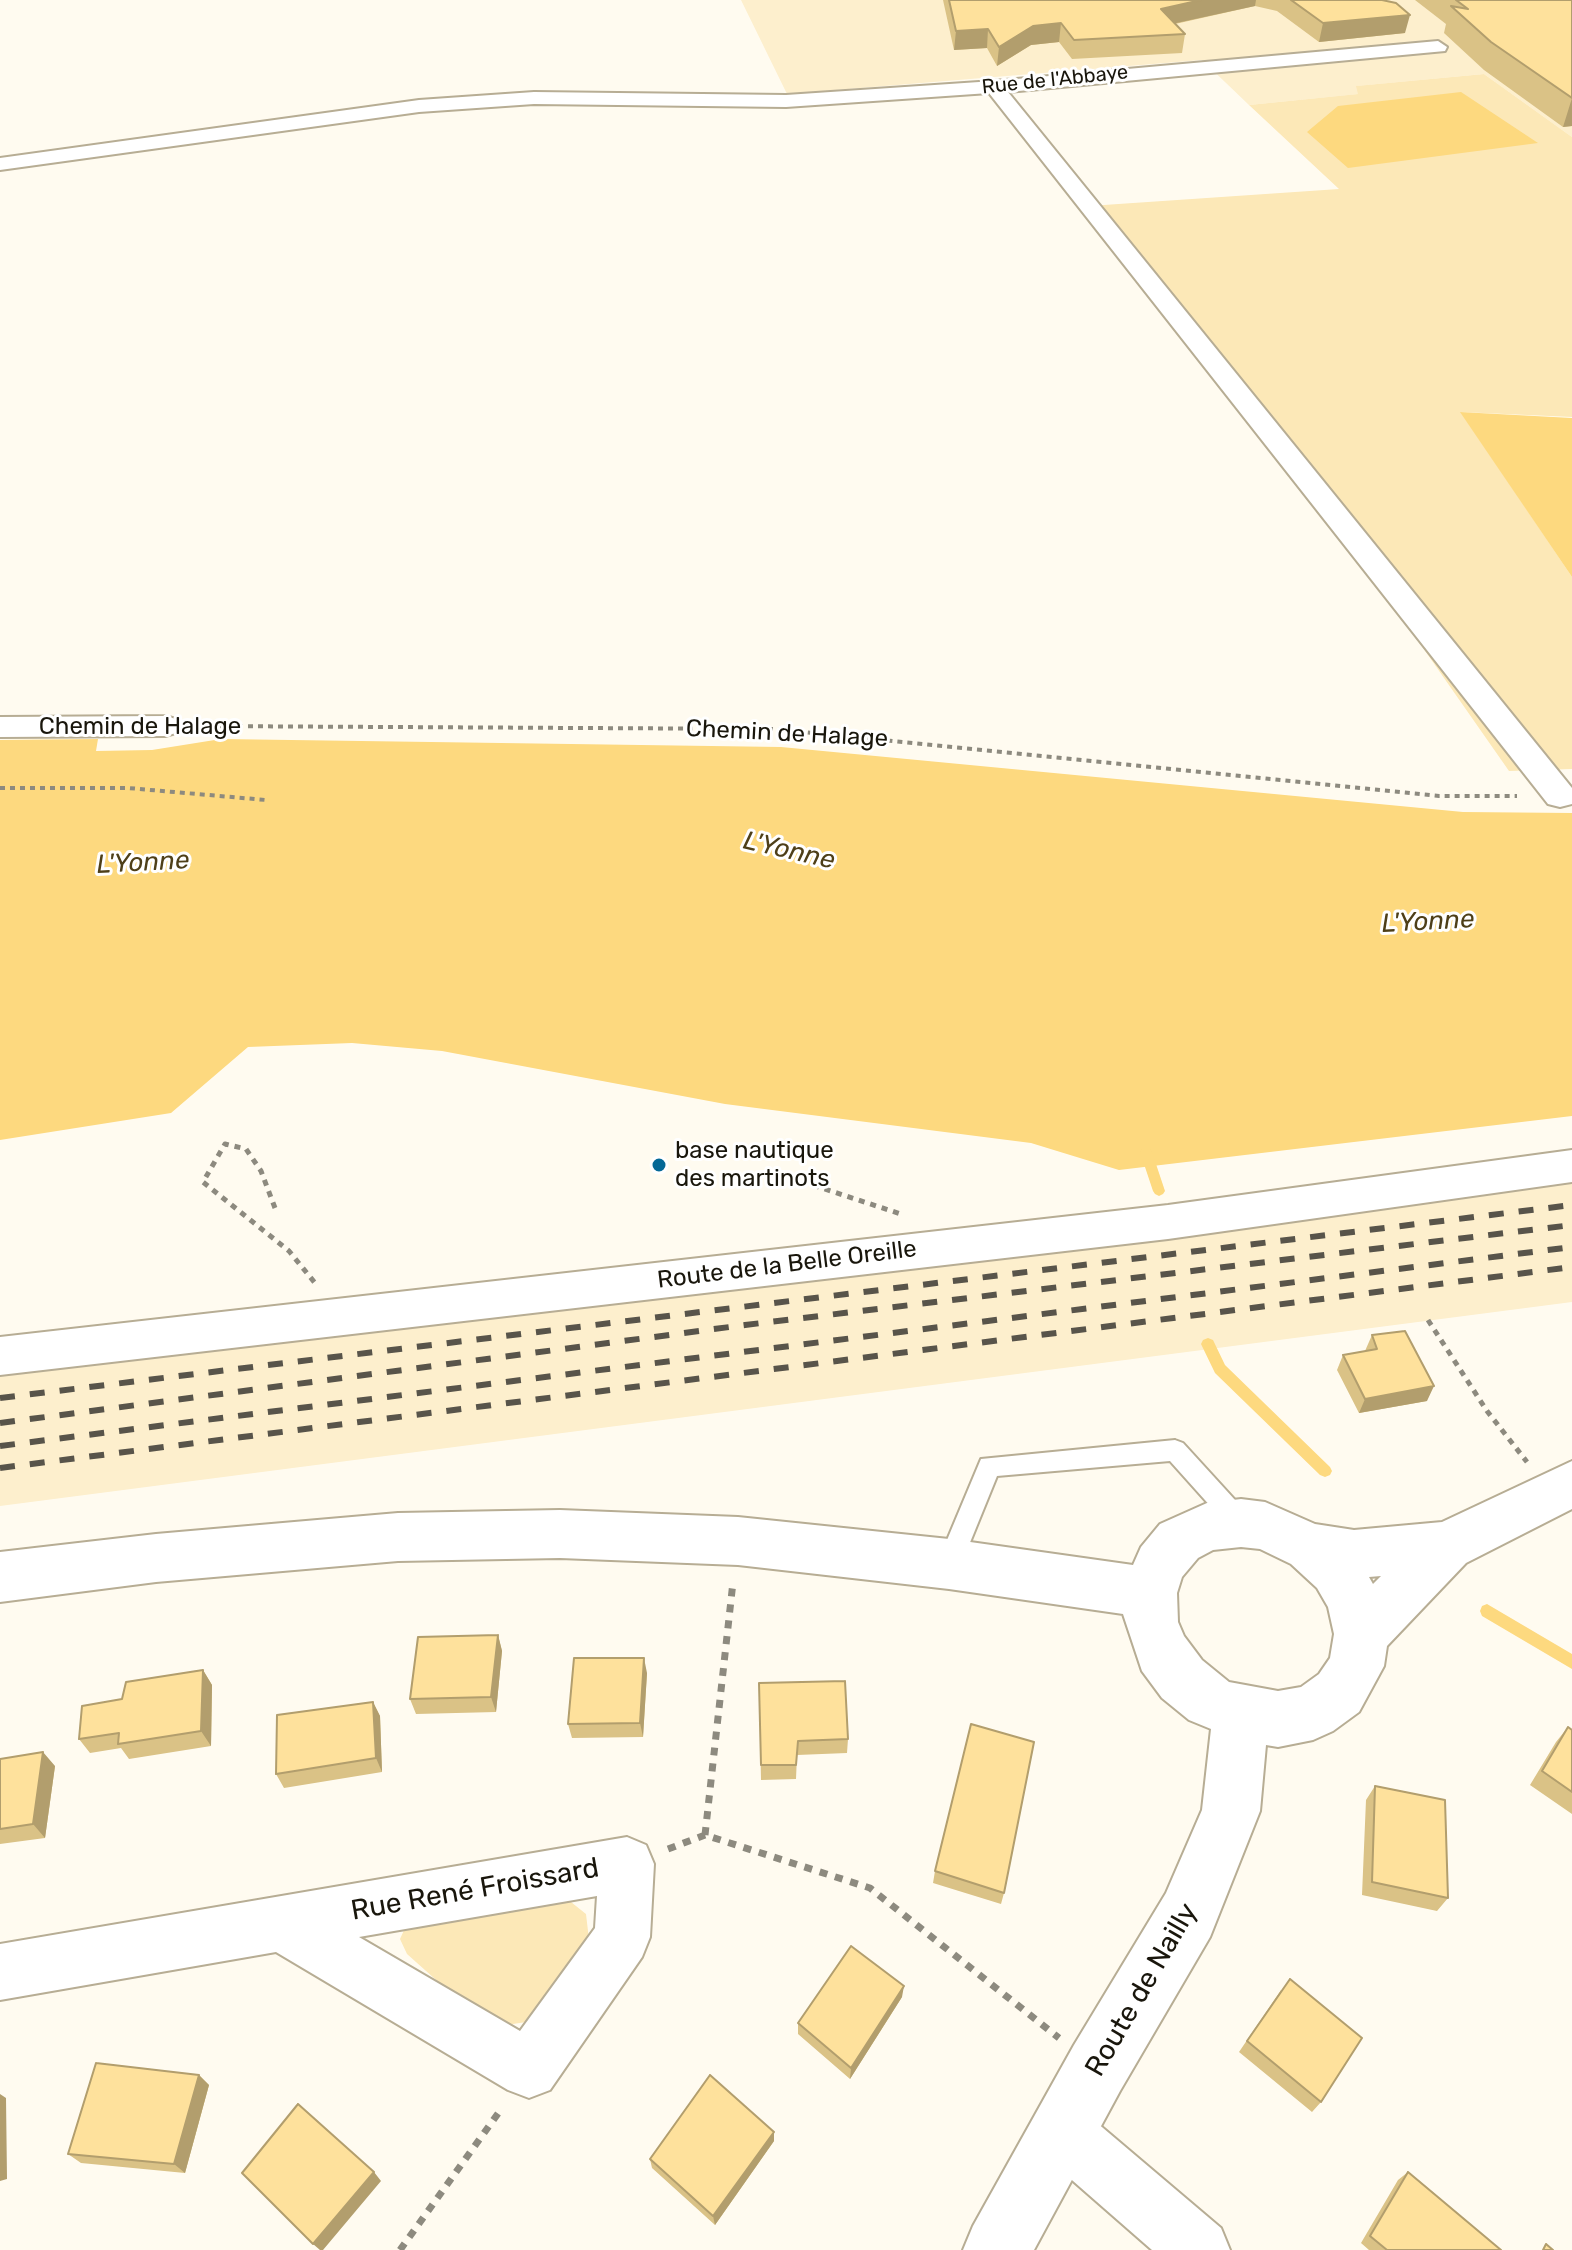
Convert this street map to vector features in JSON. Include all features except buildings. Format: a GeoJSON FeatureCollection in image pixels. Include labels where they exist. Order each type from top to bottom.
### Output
{"type":"FeatureCollection","features":[{"type":"Feature","properties":{"kind":"main road"},"geometry":{"type":"LineString","coordinates":[[1361,1634],[1447,1546],[1544,1479]]}},
{"type":"Feature","properties":{"kind":"main road"},"geometry":{"type":"LineString","coordinates":[[1310,1547],[1336,1571],[1354,1601],[1361,1634],[1356,1666],[1339,1693],[1313,1712],[1278,1719],[1241,1714],[1209,1701],[1182,1679],[1162,1652],[1151,1622],[1150,1593],[1160,1564],[1179,1541],[1207,1527],[1241,1523],[1265,1526],[1310,1547],[1354,1554],[1447,1546]]}},
{"type":"Feature","properties":{"kind":"main road"},"geometry":{"type":"LineString","coordinates":[[0,1577],[156,1558],[398,1537],[560,1534],[735,1572],[949,1564],[1150,1593]]}},
{"type":"Feature","properties":{"kind":"main road","name":"Route de Nailly"},"geometry":{"type":"LineString","coordinates":[[997,2250],[1097,2068],[1188,1915],[1231,1811],[1241,1714]]}},
{"type":"Feature","properties":{"kind":"street","name":"Rue de l'Abbaye"},"geometry":{"type":"LineString","coordinates":[[0,164],[419,106],[534,98],[786,101],[994,87],[1438,47],[1413,26]]}},
{"type":"Feature","properties":{"kind":"street"},"geometry":{"type":"LineString","coordinates":[[994,87],[1560,796]]}},
{"type":"Feature","properties":{"kind":"street","name":"Chemin de Halage"},"geometry":{"type":"LineString","coordinates":[[0,727],[165,726]]}},
{"type":"Feature","properties":{"kind":"street","name":"Route de la Belle Oreille"},"geometry":{"type":"LineString","coordinates":[[0,1356],[1168,1222],[1572,1166]]}},
{"type":"Feature","properties":{"kind":"street","name":"Rue René Froissard"},"geometry":{"type":"LineString","coordinates":[[0,1972],[281,1923],[627,1864],[622,1937],[529,2069],[281,1923]]}},
{"type":"Feature","properties":{"kind":"street"},"geometry":{"type":"LineString","coordinates":[[1062,2132],[1199,2250]]}},
{"type":"Feature","properties":{"kind":"lane"},"geometry":{"type":"LineString","coordinates":[[949,1564],[989,1466],[1175,1450],[1241,1523]]}},
{"type":"Feature","properties":{"kind":"path","name":"Chemin de Halage"},"geometry":{"type":"LineString","coordinates":[[165,726],[774,729],[1439,796],[1560,796]]}},
{"type":"Feature","properties":{"kind":"path"},"geometry":{"type":"LineString","coordinates":[[0,788],[128,788],[266,800]]}},
{"type":"Feature","properties":{"kind":"path"},"geometry":{"type":"LineString","coordinates":[[275,1208],[261,1171],[246,1149],[225,1144],[203,1182],[289,1251],[342,1316]]}},
{"type":"Feature","properties":{"kind":"path"},"geometry":{"type":"LineString","coordinates":[[779,1174],[912,1218]]}},
{"type":"Feature","properties":{"kind":"path"},"geometry":{"type":"LineString","coordinates":[[1428,1320],[1487,1411],[1544,1479]]}},
{"type":"Feature","properties":{"kind":"path"},"geometry":{"type":"LineString","coordinates":[[705,1835],[735,1572]]}},
{"type":"Feature","properties":{"kind":"path"},"geometry":{"type":"LineString","coordinates":[[627,1864],[705,1835],[870,1888],[1097,2068]]}},
{"type":"Feature","properties":{"kind":"path"},"geometry":{"type":"LineString","coordinates":[[400,2250],[529,2069]]}},
{"type":"Feature","properties":{"kind":"shaded area"},"geometry":{"type":"Polygon","coordinates":[[[741,0],[1572,0],[1572,137],[1484,74],[1357,86],[1359,94],[1249,105],[1202,60],[787,94],[741,0]]]}},
{"type":"Feature","properties":{"kind":"shaded area"},"geometry":{"type":"Polygon","coordinates":[[[1484,74],[1572,137],[1572,417],[1461,412],[1572,577],[1572,769],[1509,771],[1386,595],[1089,206],[1339,189],[1249,105],[1358,94],[1356,86],[1484,74]]]}},
{"type":"Feature","properties":{"kind":"shaded area"},"geometry":{"type":"Polygon","coordinates":[[[1572,1179],[1572,1302],[0,1506],[0,1372],[1572,1179]]]}},
{"type":"Feature","properties":{"kind":"shaded area"},"geometry":{"type":"Polygon","coordinates":[[[547,1895],[571,1902],[586,1914],[590,1948],[546,2019],[513,2024],[493,2023],[472,2012],[407,1954],[400,1939],[405,1928],[547,1895]]]}},
{"type":"Feature","properties":{"kind":"water"},"geometry":{"type":"Polygon","coordinates":[[[1461,92],[1538,143],[1348,168],[1307,132],[1338,106],[1461,92]]]}},
{"type":"Feature","properties":{"kind":"water"},"geometry":{"type":"Polygon","coordinates":[[[1460,412],[1572,418],[1572,577],[1460,412]]]}},
{"type":"Feature","properties":{"kind":"water","name":"L'Yonne"},"geometry":{"type":"Polygon","coordinates":[[[98,739],[96,751],[152,750],[221,739],[781,747],[1463,812],[1572,813],[1572,1116],[1119,1170],[1031,1143],[725,1104],[442,1051],[352,1043],[248,1047],[171,1113],[0,1140],[0,740],[98,739]]]}},
{"type":"Feature","properties":{"kind":"waterway"},"geometry":{"type":"LineString","coordinates":[[1146,1152],[1159,1191]]}},
{"type":"Feature","properties":{"kind":"waterway"},"geometry":{"type":"LineString","coordinates":[[1208,1344],[1220,1369],[1325,1471]]}},
{"type":"Feature","properties":{"kind":"waterway"},"geometry":{"type":"LineString","coordinates":[[1487,1611],[1572,1662]]}},
{"type":"Feature","properties":{"kind":"railway"},"geometry":{"type":"LineString","coordinates":[[0,1398],[1572,1205]]}},
{"type":"Feature","properties":{"kind":"railway"},"geometry":{"type":"LineString","coordinates":[[0,1423],[745,1325],[1572,1225]]}},
{"type":"Feature","properties":{"kind":"railway"},"geometry":{"type":"LineString","coordinates":[[0,1446],[1572,1247]]}},
{"type":"Feature","properties":{"kind":"railway"},"geometry":{"type":"LineString","coordinates":[[0,1468],[1572,1267]]}},
{"type":"Feature","properties":{"kind":"place","name":"base nautique des martinots"},"geometry":{"type":"Point","coordinates":[659,1165]}}]}
